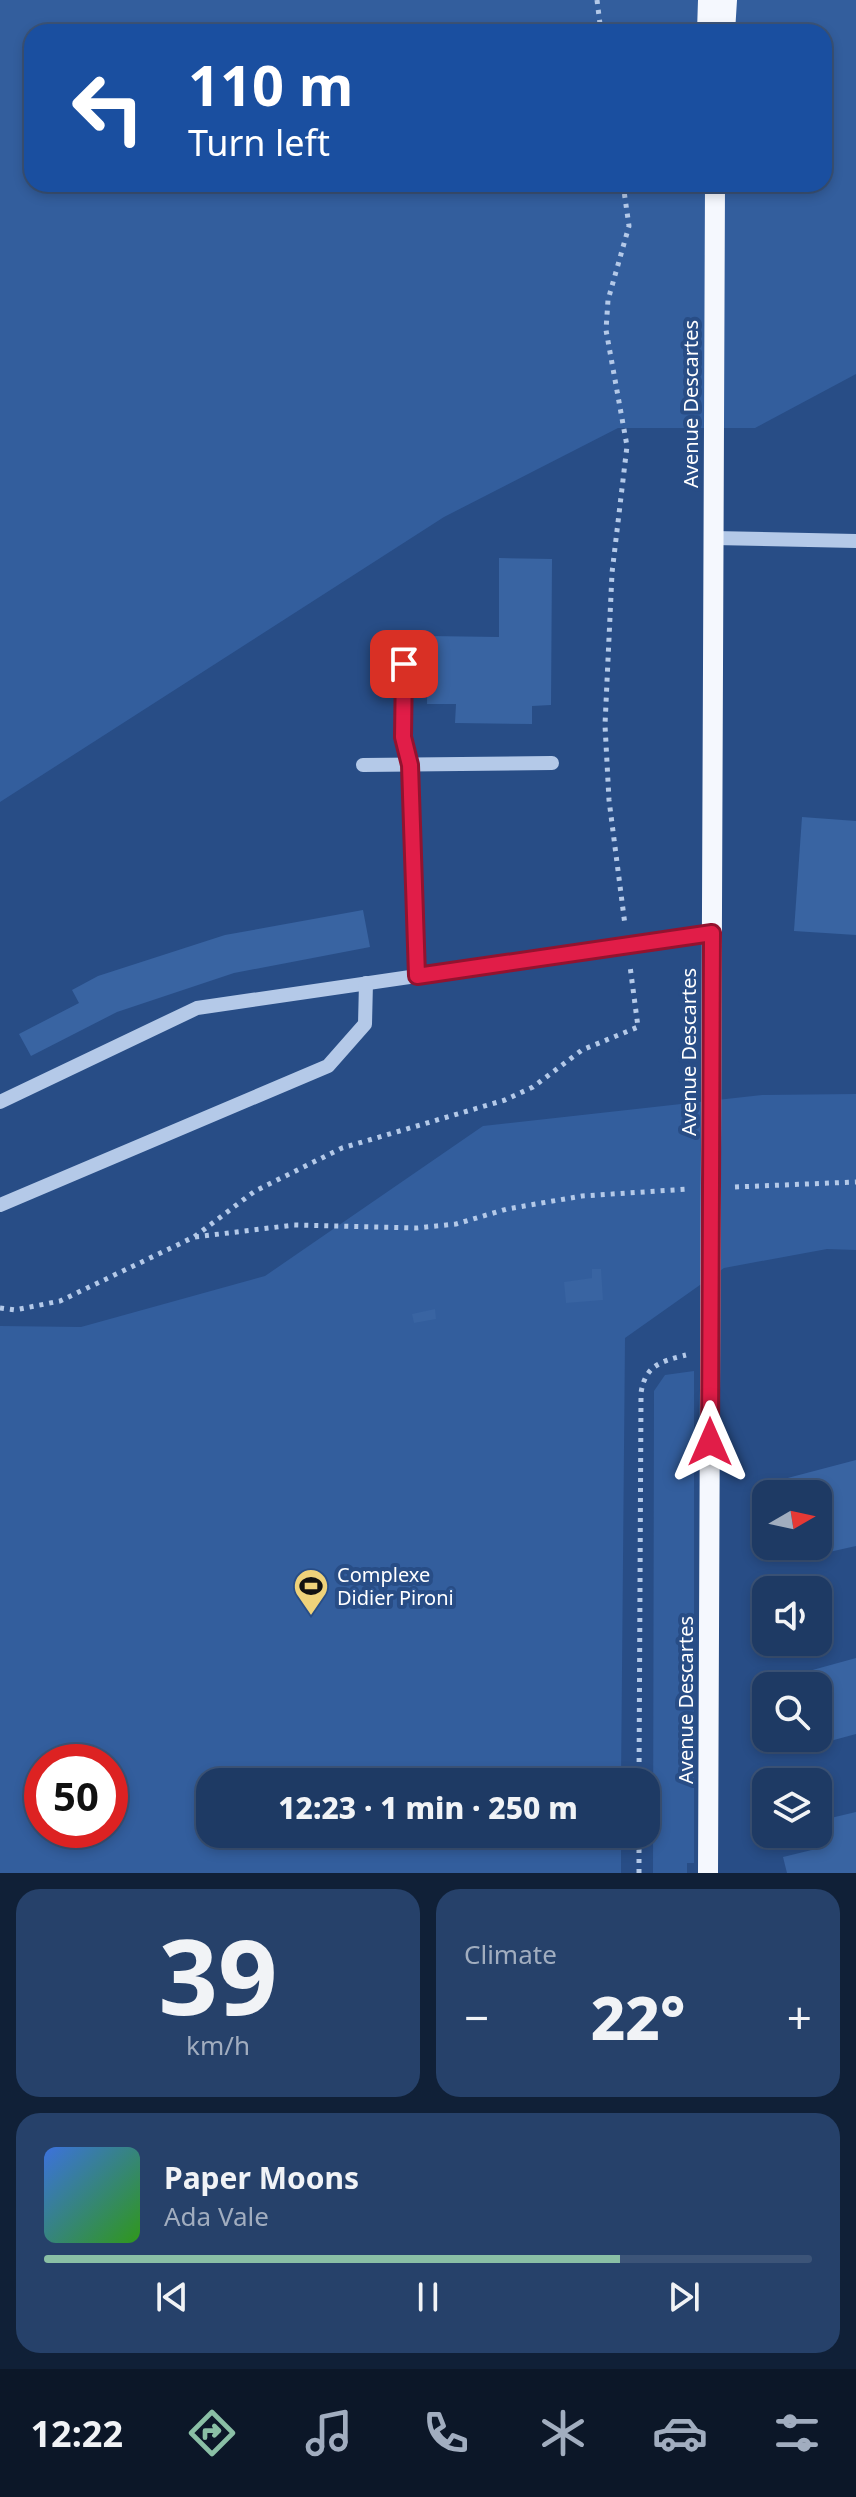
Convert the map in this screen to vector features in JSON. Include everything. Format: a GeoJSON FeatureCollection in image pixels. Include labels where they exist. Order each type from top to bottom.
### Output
{"type":"FeatureCollection","features":[{"type":"Feature","properties":{"kind":"main road"},"geometry":{"type":"LineString","coordinates":[[707,24],[708,0]]}},
{"type":"Feature","properties":{"kind":"main road"},"geometry":{"type":"LineString","coordinates":[[726,24],[727,0]]}},
{"type":"Feature","properties":{"kind":"main road","name":"Avenue Descartes"},"geometry":{"type":"LineString","coordinates":[[708,1873],[715,192]]}},
{"type":"Feature","properties":{"kind":"lane"},"geometry":{"type":"LineString","coordinates":[[714,538],[856,541]]}},
{"type":"Feature","properties":{"kind":"lane"},"geometry":{"type":"LineString","coordinates":[[405,640],[403,737],[410,765],[417,976]]}},
{"type":"Feature","properties":{"kind":"lane"},"geometry":{"type":"LineString","coordinates":[[363,765],[552,763]]}},
{"type":"Feature","properties":{"kind":"lane"},"geometry":{"type":"LineString","coordinates":[[0,1102],[197,1008],[712,933]]}},
{"type":"Feature","properties":{"kind":"lane"},"geometry":{"type":"LineString","coordinates":[[0,1205],[328,1066],[365,1024],[366,983]]}},
{"type":"Feature","properties":{"kind":"path"},"geometry":{"type":"LineString","coordinates":[[597,0],[600,24]]}},
{"type":"Feature","properties":{"kind":"path"},"geometry":{"type":"LineString","coordinates":[[624,192],[629,226],[608,300],[606,330],[627,446],[612,573],[605,725],[609,800],[625,926]]}},
{"type":"Feature","properties":{"kind":"path"},"geometry":{"type":"LineString","coordinates":[[0,1308],[15,1310],[60,1301],[194,1237],[255,1191],[342,1148],[505,1100],[533,1087],[582,1050],[638,1027],[630,962]]}},
{"type":"Feature","properties":{"kind":"path"},"geometry":{"type":"LineString","coordinates":[[719,1188],[856,1182]]}},
{"type":"Feature","properties":{"kind":"path"},"geometry":{"type":"LineString","coordinates":[[194,1237],[294,1225],[381,1230],[417,1228],[456,1224],[507,1209],[582,1196],[704,1189]]}},
{"type":"Feature","properties":{"kind":"path"},"geometry":{"type":"LineString","coordinates":[[639,1768],[643,1379],[651,1367],[663,1361],[710,1351]]}},
{"type":"Feature","properties":{"kind":"path"},"geometry":{"type":"LineString","coordinates":[[639,1848],[639,1873]]}},
{"type":"Feature","properties":{"kind":"shaded area"},"geometry":{"type":"Polygon","coordinates":[[[0,0],[856,0],[856,374],[755,428],[618,428],[444,517],[0,802],[0,0]]]}},
{"type":"Feature","properties":{"kind":"shaded area","name":"Complexe Didier Pironi"},"geometry":{"type":"Polygon","coordinates":[[[856,1094],[856,1250],[827,1249],[724,1268],[625,1338],[621,1768],[196,1768],[196,1848],[621,1848],[621,1873],[0,1873],[0,1326],[81,1327],[265,1276],[483,1126],[762,1095],[856,1094]]]}},
{"type":"Feature","properties":{"kind":"shaded area"},"geometry":{"type":"Polygon","coordinates":[[[694,1371],[694,1863],[687,1863],[687,1873],[653,1873],[653,1848],[660,1848],[660,1768],[653,1768],[654,1391],[665,1375],[694,1371]]]}},
{"type":"Feature","properties":{"kind":"building"},"geometry":{"type":"Polygon","coordinates":[[[499,558],[552,559],[551,705],[532,706],[532,724],[455,723],[456,704],[427,704],[428,636],[499,637],[499,558]]]}},
{"type":"Feature","properties":{"kind":"building"},"geometry":{"type":"Polygon","coordinates":[[[802,817],[856,821],[856,935],[794,931],[802,817]]]}},
{"type":"Feature","properties":{"kind":"building"},"geometry":{"type":"Polygon","coordinates":[[[363,910],[370,947],[234,973],[117,1012],[31,1056],[19,1034],[79,1003],[72,990],[98,976],[225,935],[363,910]]]}},
{"type":"Feature","properties":{"kind":"building"},"geometry":{"type":"Polygon","coordinates":[[[592,1269],[601,1269],[603,1300],[566,1303],[564,1282],[592,1278],[592,1269]]]}},
{"type":"Feature","properties":{"kind":"building"},"geometry":{"type":"Polygon","coordinates":[[[435,1309],[436,1319],[414,1323],[412,1314],[435,1309]]]}},
{"type":"Feature","properties":{"kind":"building"},"geometry":{"type":"Polygon","coordinates":[[[856,1460],[856,1546],[832,1551],[832,1480],[780,1480],[856,1460]]]}},
{"type":"Feature","properties":{"kind":"building"},"geometry":{"type":"Polygon","coordinates":[[[856,1658],[856,1734],[832,1740],[832,1672],[805,1672],[856,1658]]]}},
{"type":"Feature","properties":{"kind":"building"},"geometry":{"type":"Polygon","coordinates":[[[856,1812],[856,1873],[787,1873],[783,1857],[832,1848],[832,1818],[856,1812]]]}},
{"type":"Feature","properties":{"kind":"place","name":"Complexe Didier Pironi"},"geometry":{"type":"Point","coordinates":[311,1617]}},
{"type":"Feature","properties":{"kind":"route"},"geometry":{"type":"LineString","coordinates":[[404,664],[403,737],[410,765],[417,976],[712,933],[710,1442]]}}]}
